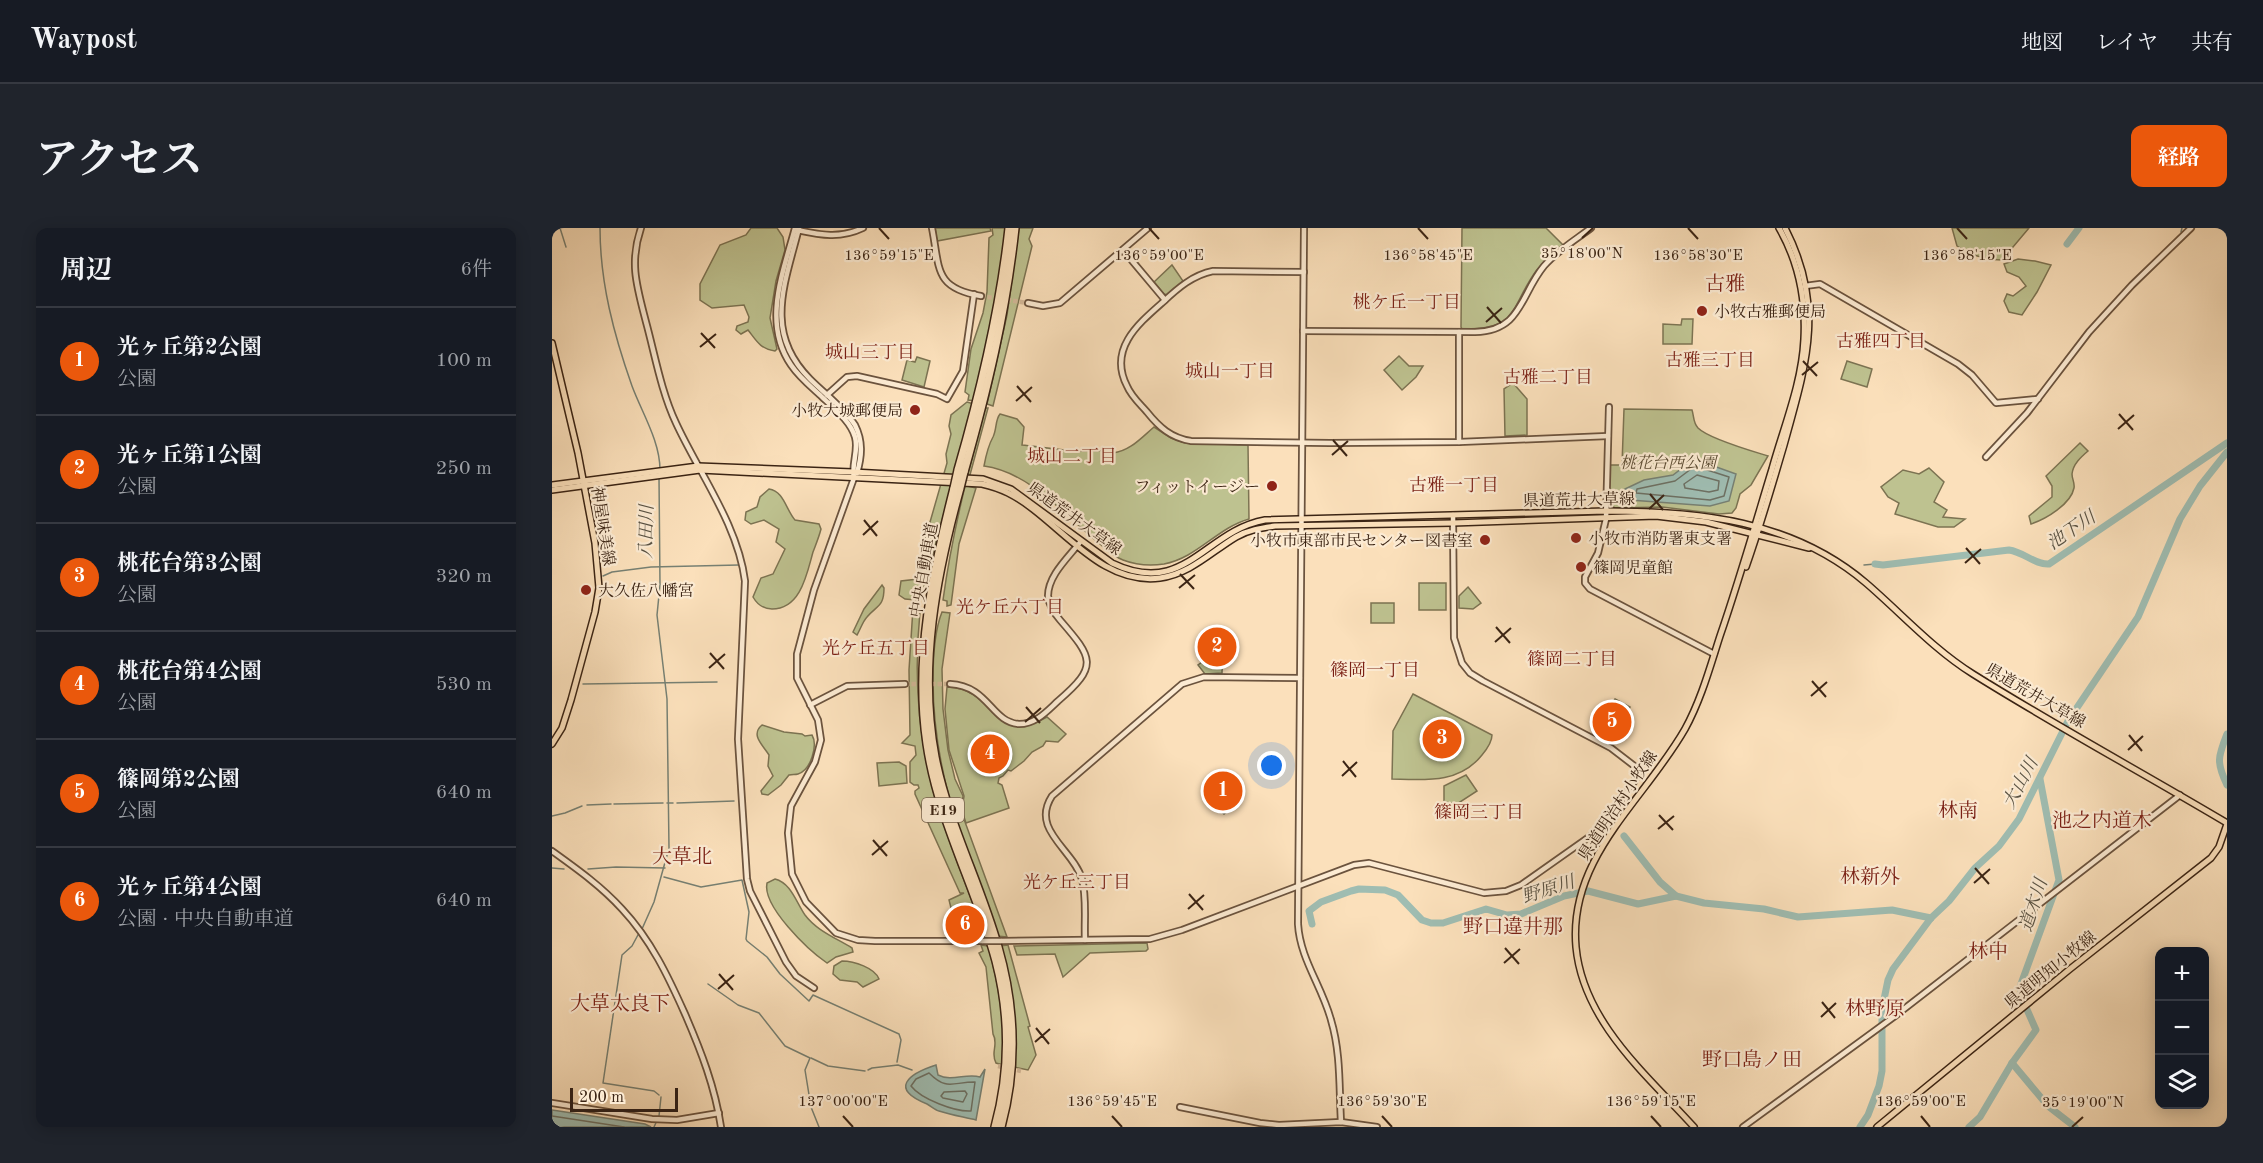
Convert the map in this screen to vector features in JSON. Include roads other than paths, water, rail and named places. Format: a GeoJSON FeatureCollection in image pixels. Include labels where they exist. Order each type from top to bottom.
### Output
{"type":"FeatureCollection","features":[{"type":"Feature","properties":{"kind":"highway","name":"中央自動車道"},"geometry":{"type":"LineString","coordinates":[[995,1127],[1003,1092],[1006,1057],[1006,1027],[1002,991],[988,934],[947,825],[936,787],[927,743],[923,701],[924,650],[930,593],[989,356],[1001,291],[1009,228]]}},
{"type":"Feature","properties":{"kind":"highway","name":"中央自動車道"},"geometry":{"type":"LineString","coordinates":[[961,471],[995,356],[1008,292],[1016,228]]}},
{"type":"Feature","properties":{"kind":"highway","name":"中央自動車道"},"geometry":{"type":"LineString","coordinates":[[957,488],[938,584],[929,651],[929,700],[935,756],[944,795],[993,932],[1009,997],[1012,1026],[1011,1065],[1001,1127]]}},
{"type":"Feature","properties":{"kind":"main road","name":"県道明治村小牧線"},"geometry":{"type":"LineString","coordinates":[[1779,228],[1790,249],[1803,286]]}},
{"type":"Feature","properties":{"kind":"main road","name":"県道明治村小牧線"},"geometry":{"type":"LineString","coordinates":[[1694,1127],[1611,1034],[1591,1002],[1582,978],[1575,930],[1581,892],[1587,873],[1604,842],[1684,729],[1699,700],[1756,531],[1772,491],[1807,359],[1809,321],[1794,247],[1785,228]]}},
{"type":"Feature","properties":{"kind":"main road","name":"神屋味美線"},"geometry":{"type":"LineString","coordinates":[[552,343],[584,483],[598,563],[598,598],[592,627],[565,719],[552,744]]}},
{"type":"Feature","properties":{"kind":"main road","name":"県道荒井大草線"},"geometry":{"type":"LineString","coordinates":[[552,485],[699,468],[974,478],[1011,489],[1079,543],[1099,562],[1119,572],[1153,578],[1182,572],[1251,530],[1275,526],[1656,516],[1706,522],[1793,538],[1848,568],[1923,635],[1970,673],[2227,824]]}},
{"type":"Feature","properties":{"kind":"main road","name":"県道荒井大草線"},"geometry":{"type":"LineString","coordinates":[[552,490],[584,483]]}},
{"type":"Feature","properties":{"kind":"main road","name":"県道荒井大草線"},"geometry":{"type":"LineString","coordinates":[[1079,543],[1121,568],[1144,573],[1160,573],[1188,563],[1233,531],[1250,523],[1273,519],[1656,511],[1708,516],[1756,531]]}},
{"type":"Feature","properties":{"kind":"main road","name":"県道明知小牧線"},"geometry":{"type":"LineString","coordinates":[[1876,1127],[2211,858],[2219,847],[2227,824]]}},
{"type":"Feature","properties":{"kind":"street"},"geometry":{"type":"LineString","coordinates":[[641,228],[636,248],[635,280],[663,389],[675,421],[738,547],[745,581],[738,739],[747,879],[750,891],[786,962],[796,976],[814,988]]}},
{"type":"Feature","properties":{"kind":"street"},"geometry":{"type":"LineString","coordinates":[[797,229],[832,236],[850,234],[863,228]]}},
{"type":"Feature","properties":{"kind":"street"},"geometry":{"type":"LineString","coordinates":[[932,228],[939,267],[944,279],[957,290],[981,296]]}},
{"type":"Feature","properties":{"kind":"street"},"geometry":{"type":"LineString","coordinates":[[1028,303],[1043,306],[1060,303],[1148,228]]}},
{"type":"Feature","properties":{"kind":"street"},"geometry":{"type":"LineString","coordinates":[[1304,228],[1298,924],[1300,946],[1325,1001],[1336,1037],[1341,1122]]}},
{"type":"Feature","properties":{"kind":"street"},"geometry":{"type":"LineString","coordinates":[[1303,331],[1483,332],[1507,323],[1519,310],[1536,278],[1546,265],[1591,228]]}},
{"type":"Feature","properties":{"kind":"street"},"geometry":{"type":"LineString","coordinates":[[1986,457],[2027,413],[2089,332],[2132,285],[2191,228]]}},
{"type":"Feature","properties":{"kind":"street"},"geometry":{"type":"LineString","coordinates":[[797,229],[782,301],[780,325],[785,343],[792,358],[809,379],[848,416],[858,429],[861,448],[855,474],[814,591],[796,654],[797,678],[820,725],[820,746],[815,762],[791,806],[788,833],[792,874],[806,902],[833,930],[858,940],[1150,939],[1170,934],[1354,865],[1369,863],[1484,893],[1506,891],[1521,885],[1599,830],[1638,774],[1637,768],[1623,756],[1483,681],[1470,673],[1462,663],[1454,638],[1453,515]]}},
{"type":"Feature","properties":{"kind":"street"},"geometry":{"type":"LineString","coordinates":[[797,229],[777,300],[777,335],[784,354],[793,368],[851,428],[857,448],[855,474]]}},
{"type":"Feature","properties":{"kind":"street"},"geometry":{"type":"LineString","coordinates":[[1123,250],[1165,300]]}},
{"type":"Feature","properties":{"kind":"street"},"geometry":{"type":"LineString","coordinates":[[1304,272],[1207,272],[1188,281],[1131,332],[1124,345],[1121,359],[1122,374],[1128,388],[1155,422],[1173,436],[1191,441],[1459,442],[1608,436]]}},
{"type":"Feature","properties":{"kind":"street"},"geometry":{"type":"LineString","coordinates":[[1803,286],[1820,284],[1958,364],[1972,375],[1996,404],[2038,399]]}},
{"type":"Feature","properties":{"kind":"street"},"geometry":{"type":"LineString","coordinates":[[827,395],[847,377],[857,376],[937,394],[947,399],[963,372],[974,294]]}},
{"type":"Feature","properties":{"kind":"street"},"geometry":{"type":"LineString","coordinates":[[1459,332],[1459,442]]}},
{"type":"Feature","properties":{"kind":"street"},"geometry":{"type":"LineString","coordinates":[[1609,407],[1606,519],[1598,553],[1585,577],[1586,585],[1714,654]]}},
{"type":"Feature","properties":{"kind":"street"},"geometry":{"type":"LineString","coordinates":[[950,684],[974,690],[1001,717],[1019,724],[1039,718],[1077,686],[1085,673],[1086,655],[1081,644],[1052,610],[1048,595],[1053,579],[1079,543]]}},
{"type":"Feature","properties":{"kind":"street"},"geometry":{"type":"LineString","coordinates":[[1085,940],[1082,878],[1073,861],[1051,834],[1045,820],[1045,810],[1052,796],[1182,684],[1204,678],[1300,678]]}},
{"type":"Feature","properties":{"kind":"street"},"geometry":{"type":"LineString","coordinates":[[810,705],[848,686],[905,684]]}},
{"type":"Feature","properties":{"kind":"street"},"geometry":{"type":"LineString","coordinates":[[1743,1127],[1888,1021],[2180,795]]}},
{"type":"Feature","properties":{"kind":"street"},"geometry":{"type":"LineString","coordinates":[[552,851],[601,888],[645,937],[669,978],[703,1058],[721,1127]]}},
{"type":"Feature","properties":{"kind":"street"},"geometry":{"type":"LineString","coordinates":[[552,1103],[662,1120],[677,1120],[719,1113]]}},
{"type":"Feature","properties":{"kind":"street"},"geometry":{"type":"LineString","coordinates":[[1180,1107],[1279,1125],[1341,1122],[1377,1127]]}},
{"type":"Feature","properties":{"kind":"water"},"geometry":{"type":"Polygon","coordinates":[[[1694,459],[1736,474],[1729,501],[1710,506],[1630,500],[1626,497],[1625,489],[1644,480],[1673,475],[1694,459]]]}},
{"type":"Feature","properties":{"kind":"water"},"geometry":{"type":"Polygon","coordinates":[[[936,1065],[938,1075],[948,1078],[980,1077],[985,1069],[976,1120],[948,1114],[908,1093],[906,1087],[911,1077],[936,1065]]]}},
{"type":"Feature","properties":{"kind":"water"},"geometry":{"type":"Polygon","coordinates":[[[552,1110],[645,1124],[651,1127],[552,1127],[552,1110]]]}},
{"type":"Feature","properties":{"kind":"waterway"},"geometry":{"type":"LineString","coordinates":[[560,228],[566,247]]}},
{"type":"Feature","properties":{"kind":"waterway","name":"八田川"},"geometry":{"type":"LineString","coordinates":[[600,228],[602,269],[614,328],[632,386],[654,438],[660,470]]}},
{"type":"Feature","properties":{"kind":"waterway"},"geometry":{"type":"LineString","coordinates":[[2067,244],[2079,228]]}},
{"type":"Feature","properties":{"kind":"waterway"},"geometry":{"type":"LineString","coordinates":[[2181,232],[2182,228]]}},
{"type":"Feature","properties":{"kind":"waterway","name":"池下川"},"geometry":{"type":"LineString","coordinates":[[1875,564],[1883,565],[2009,550],[2039,563],[2049,564],[2227,443]]}},
{"type":"Feature","properties":{"kind":"waterway","name":"大山川"},"geometry":{"type":"LineString","coordinates":[[1860,1127],[1868,1115],[1879,1086],[1882,1071],[1882,1009],[1888,980],[1893,969],[1931,918],[1949,901],[1975,868],[1999,846],[2019,819],[2068,721],[2138,617],[2180,519],[2200,486],[2227,452]]}},
{"type":"Feature","properties":{"kind":"waterway","name":"八田川"},"geometry":{"type":"LineString","coordinates":[[642,929],[654,902],[669,848],[667,699],[657,615],[660,585],[659,477]]}},
{"type":"Feature","properties":{"kind":"waterway"},"geometry":{"type":"LineString","coordinates":[[1864,565],[1875,564]]}},
{"type":"Feature","properties":{"kind":"waterway"},"geometry":{"type":"LineString","coordinates":[[603,576],[612,572],[651,567],[739,565]]}},
{"type":"Feature","properties":{"kind":"waterway"},"geometry":{"type":"LineString","coordinates":[[583,684],[717,682]]}},
{"type":"Feature","properties":{"kind":"waterway"},"geometry":{"type":"LineString","coordinates":[[2227,734],[2220,760],[2221,771],[2227,785]]}},
{"type":"Feature","properties":{"kind":"waterway","name":"道木川"},"geometry":{"type":"LineString","coordinates":[[1969,1127],[1980,1117],[2012,1063],[2036,1030],[2021,996],[2021,984],[2059,880],[2040,779]]}},
{"type":"Feature","properties":{"kind":"waterway"},"geometry":{"type":"LineString","coordinates":[[677,803],[734,801]]}},
{"type":"Feature","properties":{"kind":"waterway"},"geometry":{"type":"LineString","coordinates":[[614,804],[663,803]]}},
{"type":"Feature","properties":{"kind":"waterway","name":"八田川"},"geometry":{"type":"LineString","coordinates":[[667,803],[673,803]]}},
{"type":"Feature","properties":{"kind":"waterway"},"geometry":{"type":"LineString","coordinates":[[587,805],[611,804]]}},
{"type":"Feature","properties":{"kind":"waterway"},"geometry":{"type":"LineString","coordinates":[[552,816],[582,806]]}},
{"type":"Feature","properties":{"kind":"waterway"},"geometry":{"type":"LineString","coordinates":[[1624,836],[1660,882],[1676,896]]}},
{"type":"Feature","properties":{"kind":"waterway"},"geometry":{"type":"LineString","coordinates":[[552,868],[564,869]]}},
{"type":"Feature","properties":{"kind":"waterway"},"geometry":{"type":"LineString","coordinates":[[588,869],[665,868]]}},
{"type":"Feature","properties":{"kind":"waterway"},"geometry":{"type":"LineString","coordinates":[[664,877],[701,887],[742,880],[749,912],[747,941],[767,957],[780,974],[809,1001],[813,995],[899,1034],[901,1040],[897,1062]]}},
{"type":"Feature","properties":{"kind":"waterway","name":"野原川"},"geometry":{"type":"LineString","coordinates":[[1312,924],[1309,911],[1321,902],[1359,889],[1385,890],[1398,895],[1422,920],[1431,923],[1443,923],[1486,909],[1507,915],[1521,914],[1564,896],[1588,891],[1638,904],[1676,896],[1704,903],[1764,909],[1798,917],[1892,910],[1931,918]]}},
{"type":"Feature","properties":{"kind":"waterway"},"geometry":{"type":"LineString","coordinates":[[639,933],[632,946],[622,955],[603,1083],[654,1091],[659,1095]]}},
{"type":"Feature","properties":{"kind":"waterway"},"geometry":{"type":"LineString","coordinates":[[708,984],[738,1005],[759,1013],[785,1046],[810,1058],[805,1070],[811,1107],[819,1127]]}},
{"type":"Feature","properties":{"kind":"waterway"},"geometry":{"type":"LineString","coordinates":[[811,1058],[828,1066],[865,1071]]}},
{"type":"Feature","properties":{"kind":"waterway"},"geometry":{"type":"LineString","coordinates":[[2012,1063],[2048,1106],[2075,1127]]}},
{"type":"Feature","properties":{"kind":"waterway"},"geometry":{"type":"LineString","coordinates":[[868,1070],[898,1065],[912,1070]]}},
{"type":"Feature","properties":{"kind":"waterway"},"geometry":{"type":"LineString","coordinates":[[654,1127],[659,1116],[661,1097]]}},
{"type":"Feature","properties":{"kind":"tunnel"},"geometry":{"type":"LineString","coordinates":[[981,296],[1028,303]]}},
{"type":"Feature","properties":{"kind":"tunnel"},"geometry":{"type":"LineString","coordinates":[[905,684],[950,684]]}},
{"type":"Feature","properties":{"kind":"tunnel"},"geometry":{"type":"LineString","coordinates":[[998,1066],[1021,1071]]}},
{"type":"Feature","properties":{"kind":"place","name":"小牧古雅郵便局"},"geometry":{"type":"Point","coordinates":[1702,311]}},
{"type":"Feature","properties":{"kind":"place","name":"小牧大城郵便局"},"geometry":{"type":"Point","coordinates":[915,410]}},
{"type":"Feature","properties":{"kind":"place","name":"フィットイージー"},"geometry":{"type":"Point","coordinates":[1272,486]}},
{"type":"Feature","properties":{"kind":"place","name":"小牧市消防署東支署"},"geometry":{"type":"Point","coordinates":[1576,538]}},
{"type":"Feature","properties":{"kind":"place","name":"小牧市東部市民センター図書室"},"geometry":{"type":"Point","coordinates":[1485,540]}},
{"type":"Feature","properties":{"kind":"place","name":"篠岡児童館"},"geometry":{"type":"Point","coordinates":[1581,567]}},
{"type":"Feature","properties":{"kind":"place","name":"大久佐八幡宮"},"geometry":{"type":"Point","coordinates":[586,590]}},
{"type":"Feature","properties":{"kind":"place","name":"光ヶ丘第1公園"},"geometry":{"type":"Point","coordinates":[1217,647]}},
{"type":"Feature","properties":{"kind":"place","name":"篠岡第2公園"},"geometry":{"type":"Point","coordinates":[1612,722]}},
{"type":"Feature","properties":{"kind":"place","name":"桃花台第3公園"},"geometry":{"type":"Point","coordinates":[1442,739]}},
{"type":"Feature","properties":{"kind":"place","name":"桃花台第4公園"},"geometry":{"type":"Point","coordinates":[990,754]}},
{"type":"Feature","properties":{"kind":"place","name":"光ヶ丘第2公園"},"geometry":{"type":"Point","coordinates":[1223,791]}},
{"type":"Feature","properties":{"kind":"place","name":"光ヶ丘第4公園"},"geometry":{"type":"Point","coordinates":[965,925]}},
{"type":"Feature","properties":{"kind":"district","name":"古雅"},"geometry":{"type":"Point","coordinates":[1725,283]}},
{"type":"Feature","properties":{"kind":"district","name":"桃ケ丘一丁目"},"geometry":{"type":"Point","coordinates":[1407,302]}},
{"type":"Feature","properties":{"kind":"district","name":"古雅四丁目"},"geometry":{"type":"Point","coordinates":[1881,341]}},
{"type":"Feature","properties":{"kind":"district","name":"城山三丁目"},"geometry":{"type":"Point","coordinates":[870,352]}},
{"type":"Feature","properties":{"kind":"district","name":"古雅三丁目"},"geometry":{"type":"Point","coordinates":[1710,360]}},
{"type":"Feature","properties":{"kind":"district","name":"城山一丁目"},"geometry":{"type":"Point","coordinates":[1230,371]}},
{"type":"Feature","properties":{"kind":"district","name":"古雅二丁目"},"geometry":{"type":"Point","coordinates":[1548,377]}},
{"type":"Feature","properties":{"kind":"district","name":"城山二丁目"},"geometry":{"type":"Point","coordinates":[1072,456]}},
{"type":"Feature","properties":{"kind":"district","name":"古雅一丁目"},"geometry":{"type":"Point","coordinates":[1454,485]}},
{"type":"Feature","properties":{"kind":"district","name":"光ケ丘六丁目"},"geometry":{"type":"Point","coordinates":[1010,607]}},
{"type":"Feature","properties":{"kind":"district","name":"光ケ丘五丁目"},"geometry":{"type":"Point","coordinates":[876,648]}},
{"type":"Feature","properties":{"kind":"district","name":"篠岡二丁目"},"geometry":{"type":"Point","coordinates":[1572,659]}},
{"type":"Feature","properties":{"kind":"district","name":"篠岡一丁目"},"geometry":{"type":"Point","coordinates":[1375,670]}},
{"type":"Feature","properties":{"kind":"district","name":"林南"},"geometry":{"type":"Point","coordinates":[1958,810]}},
{"type":"Feature","properties":{"kind":"district","name":"篠岡三丁目"},"geometry":{"type":"Point","coordinates":[1479,812]}},
{"type":"Feature","properties":{"kind":"district","name":"池之内道木"},"geometry":{"type":"Point","coordinates":[2102,820]}},
{"type":"Feature","properties":{"kind":"district","name":"大草北"},"geometry":{"type":"Point","coordinates":[682,856]}},
{"type":"Feature","properties":{"kind":"district","name":"林新外"},"geometry":{"type":"Point","coordinates":[1870,876]}},
{"type":"Feature","properties":{"kind":"district","name":"光ケ丘三丁目"},"geometry":{"type":"Point","coordinates":[1077,882]}},
{"type":"Feature","properties":{"kind":"district","name":"野口違井那"},"geometry":{"type":"Point","coordinates":[1513,926]}},
{"type":"Feature","properties":{"kind":"district","name":"林中"},"geometry":{"type":"Point","coordinates":[1988,951]}},
{"type":"Feature","properties":{"kind":"district","name":"大草太良下"},"geometry":{"type":"Point","coordinates":[620,1003]}},
{"type":"Feature","properties":{"kind":"district","name":"林野原"},"geometry":{"type":"Point","coordinates":[1875,1008]}},
{"type":"Feature","properties":{"kind":"district","name":"野口島ノ田"},"geometry":{"type":"Point","coordinates":[1752,1059]}},
{"type":"Feature","properties":{"kind":"park label","name":"桃花台西公園"},"geometry":{"type":"Point","coordinates":[1668,462]}}]}
